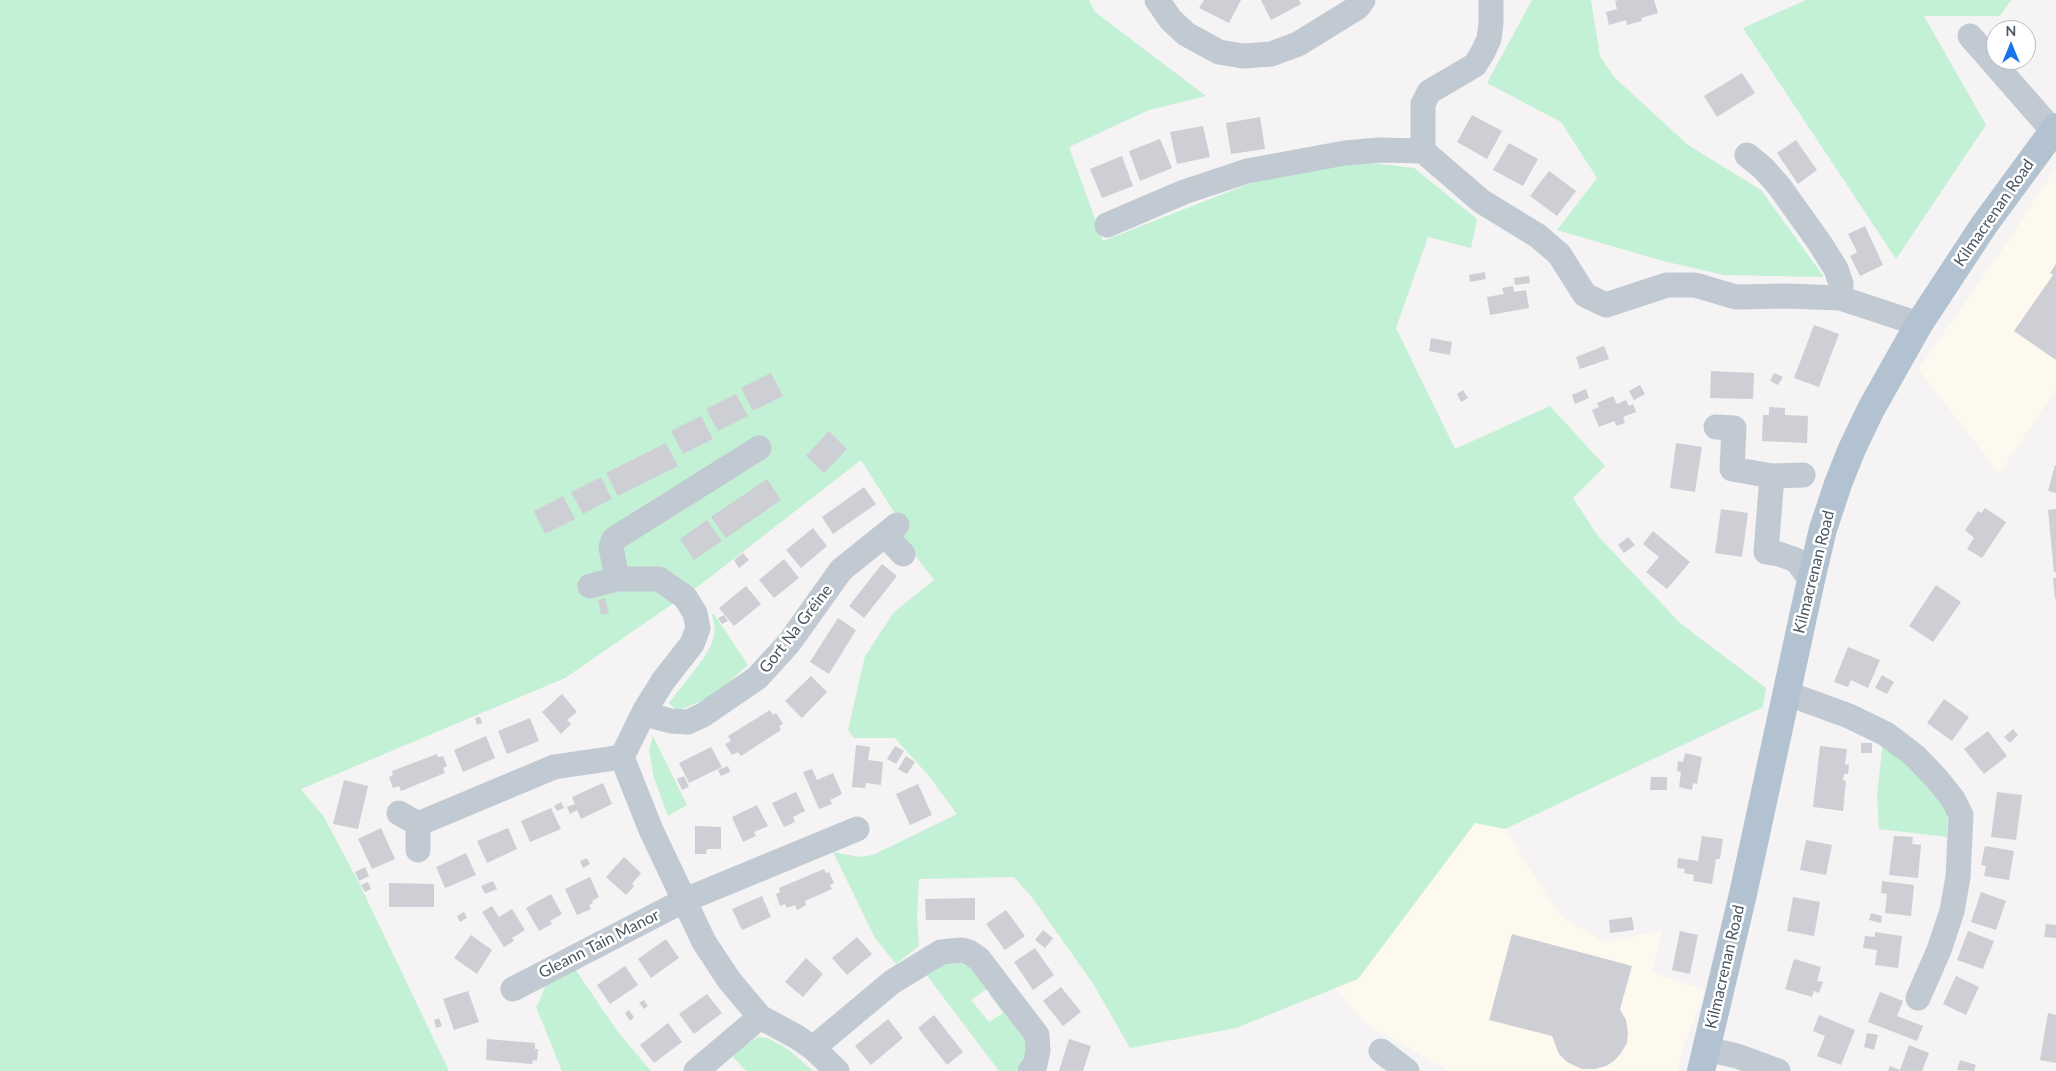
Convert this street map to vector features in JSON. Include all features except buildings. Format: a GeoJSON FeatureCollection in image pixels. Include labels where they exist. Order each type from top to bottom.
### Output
{"type":"FeatureCollection","features":[{"type":"Feature","properties":{"kind":"main road","name":"Kilmacrenan Road"},"geometry":{"type":"LineString","coordinates":[[1704,1060],[1743,894],[1823,529],[1851,451],[1871,409],[1919,324],[1989,218],[2054,129]]}},
{"type":"Feature","properties":{"kind":"street"},"geometry":{"type":"LineString","coordinates":[[1157,0],[1171,20],[1186,34],[1219,52],[1242,56],[1271,54],[1298,44],[1344,16],[1363,0]]}},
{"type":"Feature","properties":{"kind":"street"},"geometry":{"type":"LineString","coordinates":[[1424,151],[1424,104],[1426,98],[1429,92],[1475,65],[1489,39],[1492,14],[1491,0]]}},
{"type":"Feature","properties":{"kind":"street"},"geometry":{"type":"LineString","coordinates":[[1970,36],[2054,129]]}},
{"type":"Feature","properties":{"kind":"street"},"geometry":{"type":"LineString","coordinates":[[1107,225],[1184,192],[1247,171],[1354,152],[1379,150],[1424,151],[1481,202],[1538,236],[1559,254],[1585,294],[1606,305],[1667,285],[1695,285],[1736,297],[1840,298],[1919,324]]}},
{"type":"Feature","properties":{"kind":"street"},"geometry":{"type":"LineString","coordinates":[[1747,155],[1763,168],[1779,186],[1836,268],[1841,284],[1840,298]]}},
{"type":"Feature","properties":{"kind":"street"},"geometry":{"type":"LineString","coordinates":[[1716,427],[1734,428],[1732,469],[1772,476],[1803,475]]}},
{"type":"Feature","properties":{"kind":"street"},"geometry":{"type":"LineString","coordinates":[[617,580],[611,547],[614,539],[759,448]]}},
{"type":"Feature","properties":{"kind":"street"},"geometry":{"type":"LineString","coordinates":[[1772,476],[1766,552],[1796,560],[1811,580]]}},
{"type":"Feature","properties":{"kind":"street","name":"Gort Na Gréine"},"geometry":{"type":"LineString","coordinates":[[645,710],[656,717],[671,721],[688,722],[703,715],[757,678],[789,643],[841,570],[891,530],[903,554]]}},
{"type":"Feature","properties":{"kind":"street"},"geometry":{"type":"LineString","coordinates":[[590,586],[617,580],[659,579],[685,597],[696,613],[698,628],[692,644],[663,681],[645,710],[622,757],[651,830],[704,942],[729,980],[760,1017],[813,1048],[837,1071]]}},
{"type":"Feature","properties":{"kind":"street"},"geometry":{"type":"LineString","coordinates":[[1786,694],[1849,716],[1886,734],[1915,756],[1937,779],[1953,799],[1961,815],[1958,877],[1952,911],[1939,950],[1918,998]]}},
{"type":"Feature","properties":{"kind":"street"},"geometry":{"type":"LineString","coordinates":[[418,850],[408,818],[554,767],[622,757]]}},
{"type":"Feature","properties":{"kind":"street","name":"Gleann Tain Manor"},"geometry":{"type":"LineString","coordinates":[[513,989],[685,900],[857,829]]}},
{"type":"Feature","properties":{"kind":"street"},"geometry":{"type":"LineString","coordinates":[[813,1048],[892,982],[941,952],[962,950],[969,952],[979,959],[1037,1035],[1038,1051],[1035,1065],[1030,1071]]}},
{"type":"Feature","properties":{"kind":"street"},"geometry":{"type":"LineString","coordinates":[[696,1071],[760,1017]]}},
{"type":"Feature","properties":{"kind":"street"},"geometry":{"type":"LineString","coordinates":[[1381,1051],[1407,1071]]}},
{"type":"Feature","properties":{"kind":"street"},"geometry":{"type":"LineString","coordinates":[[1704,1060],[1737,1056],[1778,1071]]}},
{"type":"Feature","properties":{"kind":"shaded area"},"geometry":{"type":"Polygon","coordinates":[[[2056,168],[2056,390],[1999,473],[1918,369],[2004,247],[2056,168]]]}},
{"type":"Feature","properties":{"kind":"shaded area"},"geometry":{"type":"Polygon","coordinates":[[[1475,822],[1505,829],[1559,915],[1604,942],[1663,930],[1651,972],[1705,990],[1683,1048],[1677,1071],[1449,1071],[1365,1023],[1335,988],[1358,979],[1475,822]]]}},
{"type":"Feature","properties":{"kind":"green space"},"geometry":{"type":"Polygon","coordinates":[[[0,0],[1089,0],[1095,12],[1206,96],[1149,110],[1069,147],[1103,241],[1256,181],[1365,162],[1414,168],[1477,219],[1471,248],[1428,237],[1396,328],[1455,449],[1550,406],[1605,466],[1573,498],[1598,536],[1680,623],[1766,688],[1763,707],[1505,829],[1475,823],[1358,979],[1236,1028],[1130,1048],[1094,985],[1031,896],[1014,877],[919,879],[917,918],[919,946],[896,964],[875,938],[833,852],[860,857],[873,855],[957,814],[928,775],[895,738],[854,738],[848,730],[865,656],[894,612],[934,580],[900,536],[901,523],[861,460],[700,585],[565,678],[301,789],[324,817],[359,883],[449,1071],[0,1071],[0,0]]]}},
{"type":"Feature","properties":{"kind":"green space"},"geometry":{"type":"Polygon","coordinates":[[[1532,0],[1591,0],[1600,56],[1614,77],[1688,145],[1761,190],[1824,277],[1724,275],[1663,261],[1557,230],[1597,178],[1561,122],[1487,83],[1532,0]]]}},
{"type":"Feature","properties":{"kind":"green space"},"geometry":{"type":"Polygon","coordinates":[[[1806,0],[2011,0],[2000,16],[1924,16],[1986,125],[1896,259],[1743,28],[1806,0]]]}},
{"type":"Feature","properties":{"kind":"green space"},"geometry":{"type":"Polygon","coordinates":[[[712,614],[714,614],[748,665],[706,699],[677,711],[669,703],[704,658],[712,643],[715,629],[712,614]]]}},
{"type":"Feature","properties":{"kind":"green space"},"geometry":{"type":"Polygon","coordinates":[[[653,736],[687,805],[668,816],[654,778],[649,749],[653,736]]]}},
{"type":"Feature","properties":{"kind":"green space"},"geometry":{"type":"Polygon","coordinates":[[[1883,742],[1902,752],[1948,812],[1947,837],[1879,829],[1877,794],[1883,742]]]}},
{"type":"Feature","properties":{"kind":"green space"},"geometry":{"type":"Polygon","coordinates":[[[958,955],[990,987],[971,1000],[989,1022],[1003,1013],[989,994],[993,991],[1026,1039],[1027,1051],[1023,1063],[1016,1071],[999,1071],[922,969],[958,955]]]}},
{"type":"Feature","properties":{"kind":"green space"},"geometry":{"type":"Polygon","coordinates":[[[575,969],[618,1032],[651,1071],[562,1071],[536,1007],[546,984],[575,969]]]}},
{"type":"Feature","properties":{"kind":"green space"},"geometry":{"type":"Polygon","coordinates":[[[758,1037],[768,1038],[789,1050],[813,1071],[746,1071],[733,1057],[736,1052],[758,1037]]]}}]}
